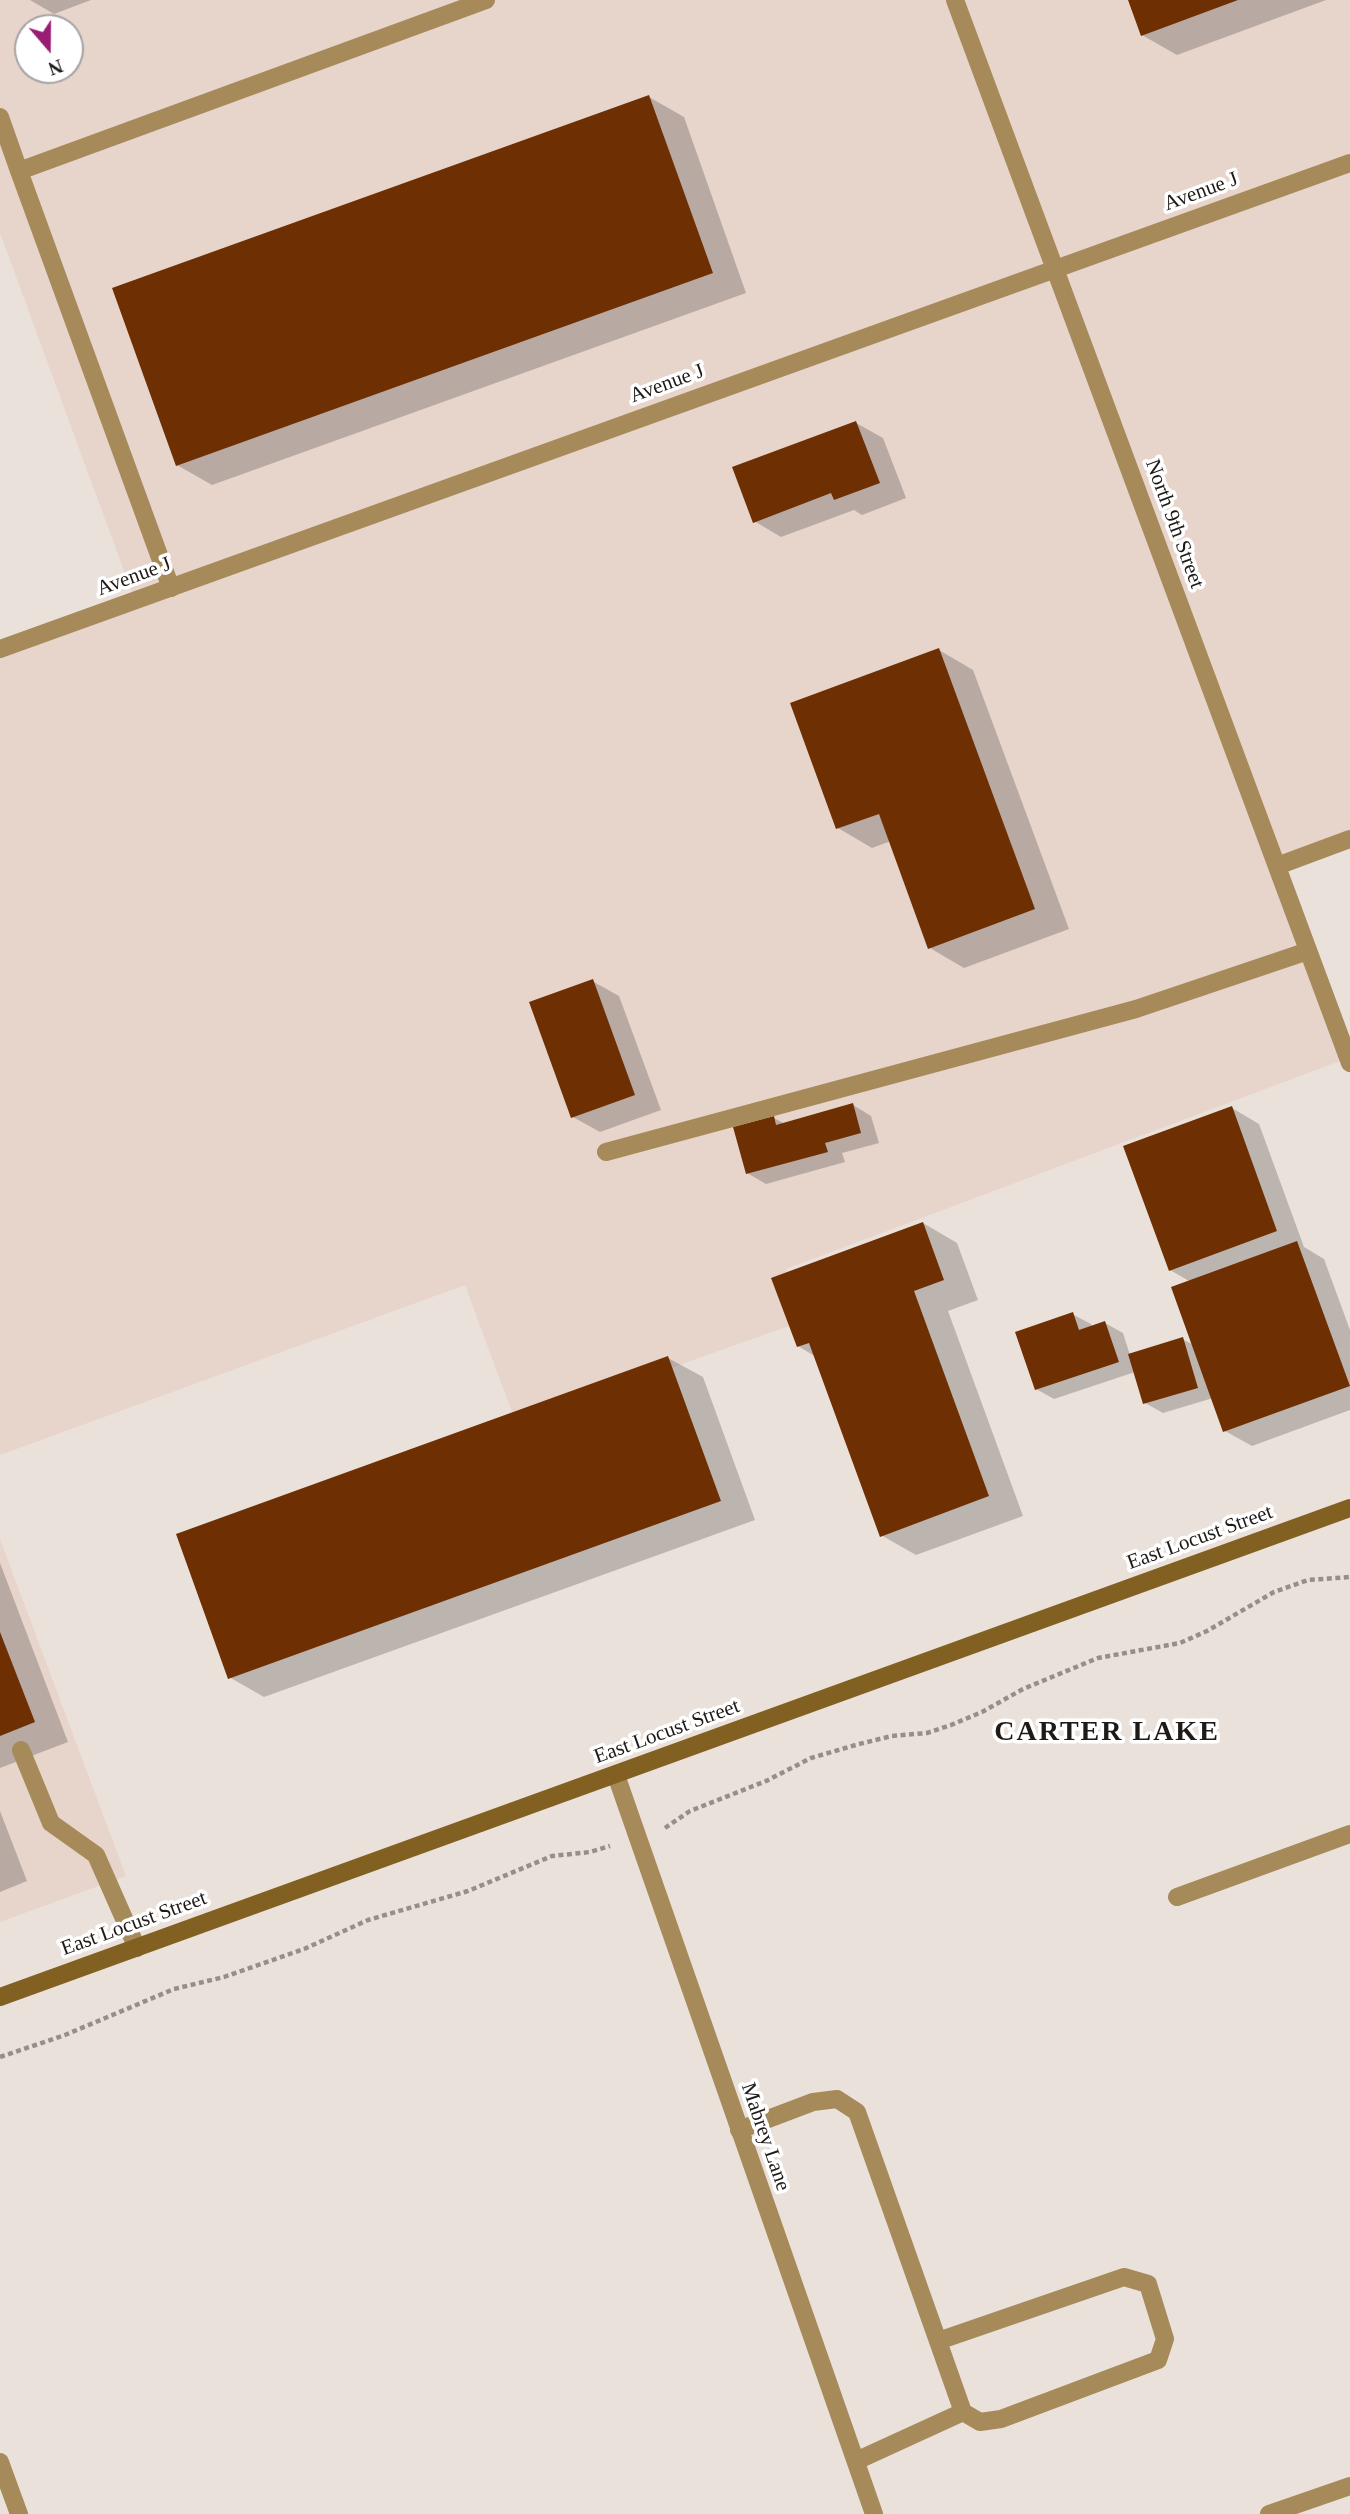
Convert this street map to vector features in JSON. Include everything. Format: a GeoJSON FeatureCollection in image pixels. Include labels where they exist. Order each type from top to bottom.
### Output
{"type":"FeatureCollection","features":[{"type":"Feature","properties":{"kind":"main road","name":"East Locust Street"},"geometry":{"type":"LineString","coordinates":[[0,1997],[1350,1508]]}},
{"type":"Feature","properties":{"kind":"street"},"geometry":{"type":"LineString","coordinates":[[19,171],[486,0]]}},
{"type":"Feature","properties":{"kind":"street","name":"North 9th Street"},"geometry":{"type":"LineString","coordinates":[[955,0],[1350,1063]]}},
{"type":"Feature","properties":{"kind":"street"},"geometry":{"type":"LineString","coordinates":[[0,117],[171,588]]}},
{"type":"Feature","properties":{"kind":"street","name":"Avenue J"},"geometry":{"type":"LineString","coordinates":[[0,649],[1350,163]]}},
{"type":"Feature","properties":{"kind":"street"},"geometry":{"type":"LineString","coordinates":[[1277,866],[1350,839]]}},
{"type":"Feature","properties":{"kind":"street"},"geometry":{"type":"LineString","coordinates":[[606,1152],[1136,1009],[1308,951]]}},
{"type":"Feature","properties":{"kind":"street"},"geometry":{"type":"LineString","coordinates":[[21,1750],[51,1823],[96,1855],[137,1948]]}},
{"type":"Feature","properties":{"kind":"street","name":"Mabrey Lane"},"geometry":{"type":"LineString","coordinates":[[616,1775],[874,2514]]}},
{"type":"Feature","properties":{"kind":"street"},"geometry":{"type":"LineString","coordinates":[[1177,1896],[1350,1834]]}},
{"type":"Feature","properties":{"kind":"street"},"geometry":{"type":"LineString","coordinates":[[739,2130],[813,2102],[837,2099],[857,2112],[963,2412],[980,2422],[1001,2419],[1158,2360],[1165,2339],[1148,2284],[1124,2277],[938,2341]]}},
{"type":"Feature","properties":{"kind":"street"},"geometry":{"type":"LineString","coordinates":[[856,2461],[963,2412]]}},
{"type":"Feature","properties":{"kind":"street"},"geometry":{"type":"LineString","coordinates":[[0,2462],[19,2514]]}},
{"type":"Feature","properties":{"kind":"street"},"geometry":{"type":"LineString","coordinates":[[1269,2514],[1350,2486]]}},
{"type":"Feature","properties":{"kind":"path"},"geometry":{"type":"LineString","coordinates":[[0,2057],[65,2035],[174,1989],[224,1977],[304,1949],[368,1920],[468,1891],[552,1856],[590,1852],[638,1838],[665,1828],[690,1811],[766,1782],[811,1758],[892,1736],[927,1733],[982,1712],[1023,1689],[1098,1658],[1180,1643],[1207,1631],[1274,1592],[1308,1580],[1350,1577]]}},
{"type":"Feature","properties":{"kind":"shaded area"},"geometry":{"type":"Polygon","coordinates":[[[0,0],[1350,0],[1350,839],[1277,866],[1348,1058],[786,1269],[803,1321],[516,1423],[465,1285],[0,1455],[0,649],[135,601],[0,233],[0,0]]]}},
{"type":"Feature","properties":{"kind":"shaded area"},"geometry":{"type":"Polygon","coordinates":[[[0,1539],[126,1876],[0,1922],[0,1539]]]}},
{"type":"Feature","properties":{"kind":"building"},"geometry":{"type":"Polygon","coordinates":[[[1128,0],[1238,0],[1141,36],[1128,0]]]}},
{"type":"Feature","properties":{"kind":"building"},"geometry":{"type":"Polygon","coordinates":[[[649,95],[713,273],[176,466],[112,288],[649,95]]]}},
{"type":"Feature","properties":{"kind":"building"},"geometry":{"type":"Polygon","coordinates":[[[856,421],[880,483],[834,500],[831,493],[753,523],[732,467],[856,421]]]}},
{"type":"Feature","properties":{"kind":"building"},"geometry":{"type":"Polygon","coordinates":[[[939,648],[1035,909],[928,949],[879,814],[836,829],[790,703],[939,648]]]}},
{"type":"Feature","properties":{"kind":"building"},"geometry":{"type":"Polygon","coordinates":[[[593,979],[635,1095],[571,1118],[529,1002],[593,979]]]}},
{"type":"Feature","properties":{"kind":"building"},"geometry":{"type":"Polygon","coordinates":[[[853,1103],[861,1133],[825,1143],[828,1152],[746,1174],[733,1127],[774,1116],[776,1125],[853,1103]]]}},
{"type":"Feature","properties":{"kind":"building"},"geometry":{"type":"Polygon","coordinates":[[[1232,1106],[1277,1231],[1169,1271],[1123,1146],[1232,1106]]]}},
{"type":"Feature","properties":{"kind":"building"},"geometry":{"type":"Polygon","coordinates":[[[923,1222],[944,1280],[914,1291],[989,1496],[880,1537],[809,1343],[797,1347],[771,1278],[923,1222]]]}},
{"type":"Feature","properties":{"kind":"building"},"geometry":{"type":"Polygon","coordinates":[[[1297,1241],[1350,1386],[1223,1432],[1171,1287],[1297,1241]]]}},
{"type":"Feature","properties":{"kind":"building"},"geometry":{"type":"Polygon","coordinates":[[[1073,1312],[1079,1330],[1105,1321],[1119,1362],[1035,1390],[1015,1332],[1073,1312]]]}},
{"type":"Feature","properties":{"kind":"building"},"geometry":{"type":"Polygon","coordinates":[[[1183,1337],[1198,1388],[1143,1404],[1128,1354],[1183,1337]]]}},
{"type":"Feature","properties":{"kind":"building"},"geometry":{"type":"Polygon","coordinates":[[[668,1356],[721,1501],[228,1679],[176,1534],[668,1356]]]}},
{"type":"Feature","properties":{"kind":"building"},"geometry":{"type":"Polygon","coordinates":[[[0,1632],[35,1722],[0,1736],[0,1632]]]}},
{"type":"Feature","properties":{"kind":"district","name":"CARTER LAKE"},"geometry":{"type":"Point","coordinates":[1107,1733]}}]}
